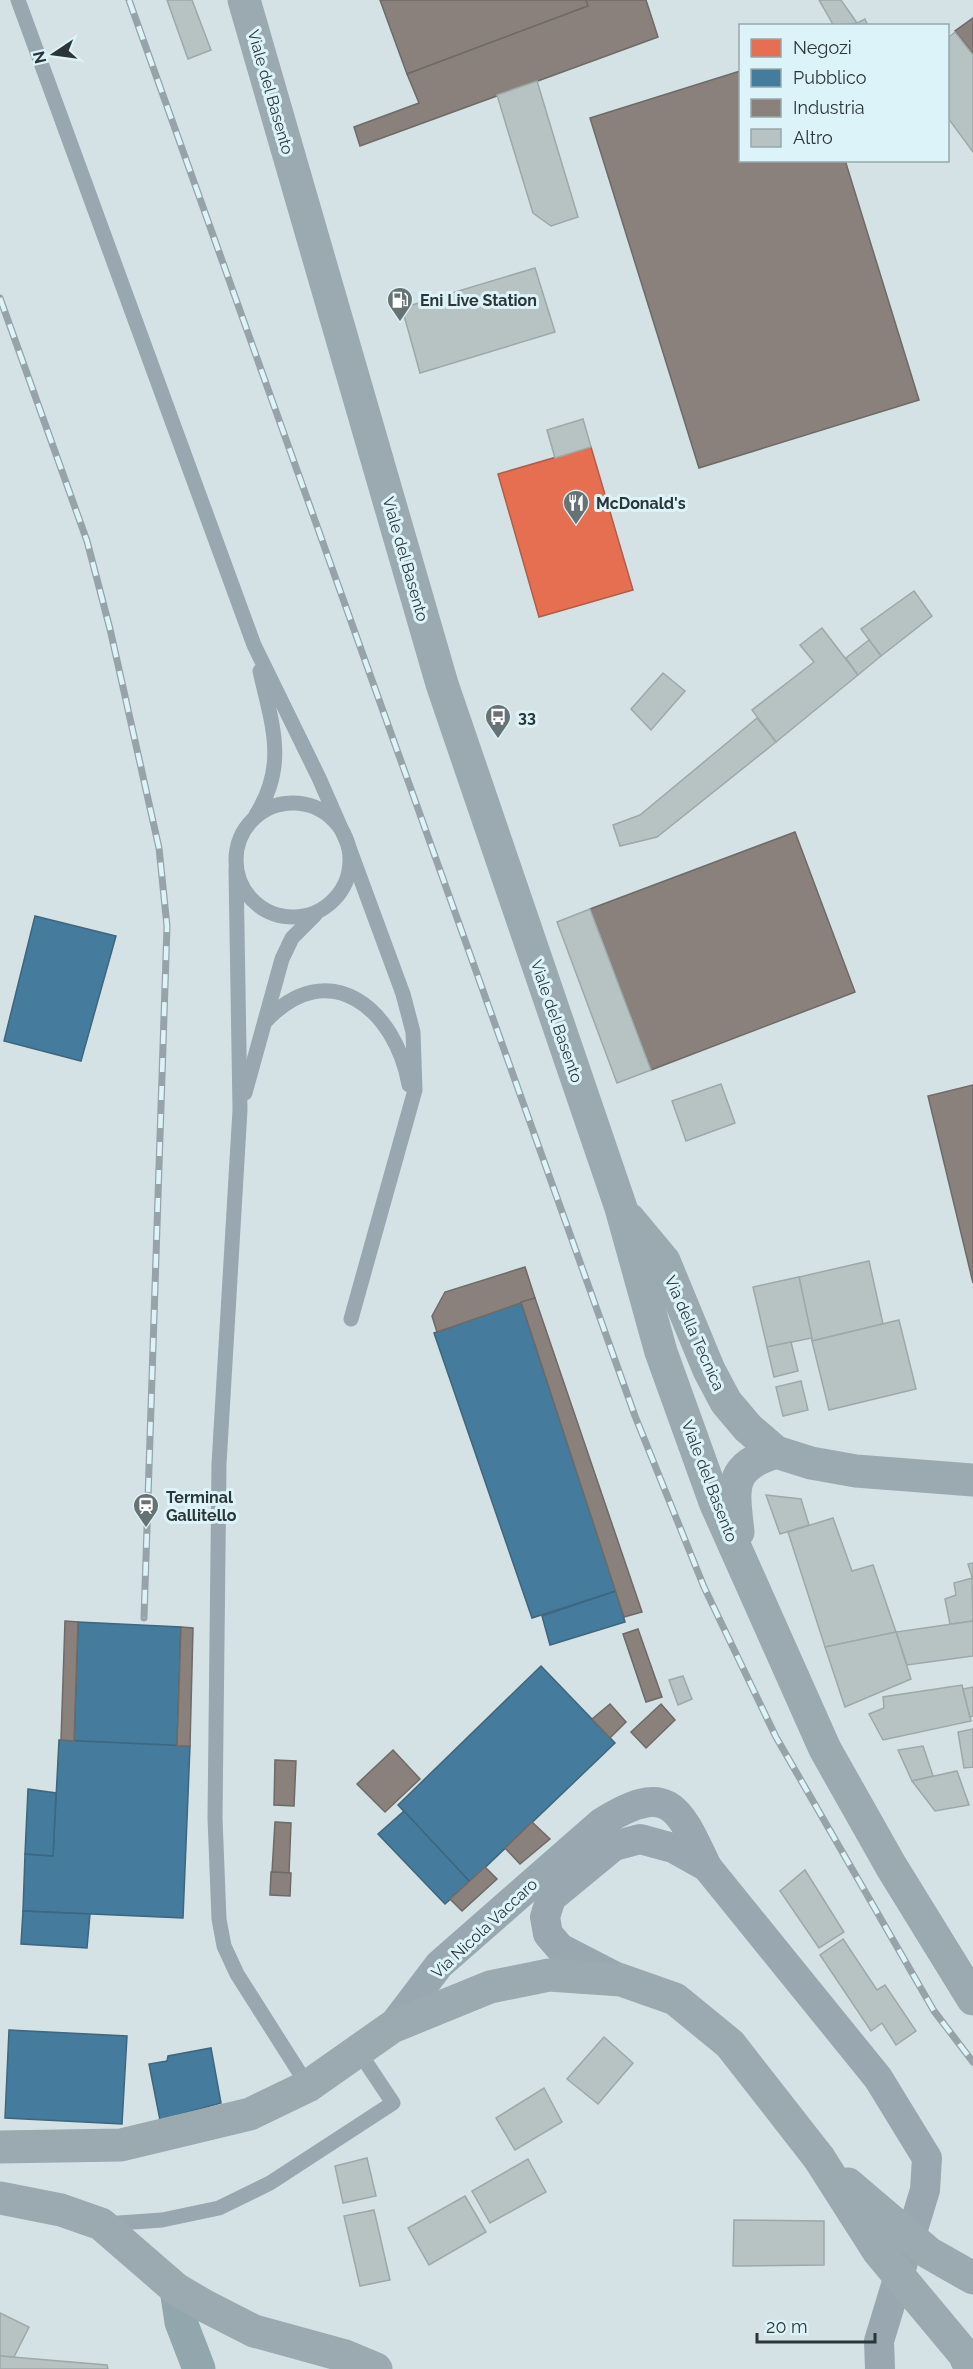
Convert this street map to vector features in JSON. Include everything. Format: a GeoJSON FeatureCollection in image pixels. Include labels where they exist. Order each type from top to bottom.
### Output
{"type":"FeatureCollection","features":[{"type":"Feature","properties":{"kind":"main road","name":"Viale del Basento"},"geometry":{"type":"LineString","coordinates":[[244,0],[442,684],[621,1208],[661,1352],[715,1502],[825,1749],[891,1866],[973,1999]]}},
{"type":"Feature","properties":{"kind":"main road","name":"Via della Tecnica"},"geometry":{"type":"LineString","coordinates":[[621,1208],[664,1261],[709,1370],[726,1402],[748,1428],[776,1452],[811,1463],[856,1471],[973,1480]]}},
{"type":"Feature","properties":{"kind":"main road"},"geometry":{"type":"LineString","coordinates":[[742,1561],[733,1495],[740,1473],[753,1459],[776,1452]]}},
{"type":"Feature","properties":{"kind":"main road"},"geometry":{"type":"LineString","coordinates":[[392,2026],[490,1986],[549,1975],[621,1980],[675,1999],[730,2044],[819,2158],[879,2252],[964,2354],[971,2369]]}},
{"type":"Feature","properties":{"kind":"main road","name":"Via Nicola Vaccaro"},"geometry":{"type":"LineString","coordinates":[[0,2147],[65,2148],[122,2145],[250,2114],[308,2086],[359,2052],[392,2026]]}},
{"type":"Feature","properties":{"kind":"main road"},"geometry":{"type":"LineString","coordinates":[[819,2158],[929,2253],[973,2278]]}},
{"type":"Feature","properties":{"kind":"main road"},"geometry":{"type":"LineString","coordinates":[[0,2198],[61,2210],[101,2224],[176,2289],[254,2331],[345,2356],[376,2369]]}},
{"type":"Feature","properties":{"kind":"street","name":"Via Nicola Vaccaro"},"geometry":{"type":"LineString","coordinates":[[392,2026],[439,1965],[601,1823],[628,1806],[649,1802],[670,1805],[688,1827],[707,1867]]}},
{"type":"Feature","properties":{"kind":"street"},"geometry":{"type":"LineString","coordinates":[[621,1980],[560,1948],[548,1934],[545,1917],[551,1898],[614,1845],[640,1839],[673,1848],[707,1867],[762,1938],[878,2078],[927,2158],[925,2190],[879,2341],[880,2369]]}},
{"type":"Feature","properties":{"kind":"street"},"geometry":{"type":"LineString","coordinates":[[176,2289],[181,2322],[199,2369]]}},
{"type":"Feature","properties":{"kind":"lane"},"geometry":{"type":"LineString","coordinates":[[18,0],[254,645],[319,778],[347,842],[403,994],[413,1032],[415,1090],[351,1319]]}},
{"type":"Feature","properties":{"kind":"lane"},"geometry":{"type":"LineString","coordinates":[[254,645],[274,734],[277,759],[273,782],[254,818],[242,833],[236,850],[240,1110],[219,1464],[215,1818],[219,1919],[224,1946],[237,1974],[308,2086]]}},
{"type":"Feature","properties":{"kind":"lane"},"geometry":{"type":"LineString","coordinates":[[240,1110],[282,959],[292,938],[304,923],[338,896],[346,879],[350,860],[347,842],[337,825],[323,812],[306,804],[288,803],[270,808],[254,818]]}},
{"type":"Feature","properties":{"kind":"lane"},"geometry":{"type":"LineString","coordinates":[[236,869],[242,886],[253,901],[268,912],[287,917],[306,916],[324,909]]}},
{"type":"Feature","properties":{"kind":"lane"},"geometry":{"type":"LineString","coordinates":[[265,1022],[281,1005],[297,997],[320,992],[338,993],[368,1005],[382,1019],[405,1062],[410,1109],[405,1128]]}},
{"type":"Feature","properties":{"kind":"lane"},"geometry":{"type":"LineString","coordinates":[[101,2224],[162,2220],[219,2208],[270,2183],[393,2103],[359,2052]]}},
{"type":"Feature","properties":{"kind":"building: Negozi"},"geometry":{"type":"Polygon","coordinates":[[[591,447],[633,590],[539,617],[498,474],[591,447]]]}},
{"type":"Feature","properties":{"kind":"building: Pubblico"},"geometry":{"type":"Polygon","coordinates":[[[35,916],[116,936],[81,1061],[4,1041],[35,916]]]}},
{"type":"Feature","properties":{"kind":"building: Pubblico"},"geometry":{"type":"Polygon","coordinates":[[[521,1302],[616,1591],[532,1618],[434,1333],[521,1302]]]}},
{"type":"Feature","properties":{"kind":"building: Pubblico"},"geometry":{"type":"Polygon","coordinates":[[[616,1591],[625,1622],[550,1645],[542,1616],[616,1591]]]}},
{"type":"Feature","properties":{"kind":"building: Pubblico"},"geometry":{"type":"Polygon","coordinates":[[[78,1622],[181,1627],[177,1746],[74,1741],[78,1622]]]}},
{"type":"Feature","properties":{"kind":"building: Pubblico"},"geometry":{"type":"Polygon","coordinates":[[[541,1666],[615,1743],[470,1882],[398,1805],[541,1666]]]}},
{"type":"Feature","properties":{"kind":"building: Pubblico"},"geometry":{"type":"Polygon","coordinates":[[[59,1740],[190,1746],[183,1918],[23,1911],[25,1854],[53,1856],[59,1740]]]}},
{"type":"Feature","properties":{"kind":"building: Pubblico"},"geometry":{"type":"Polygon","coordinates":[[[28,1789],[56,1793],[53,1856],[25,1854],[28,1789]]]}},
{"type":"Feature","properties":{"kind":"building: Pubblico"},"geometry":{"type":"Polygon","coordinates":[[[404,1811],[470,1882],[445,1904],[378,1834],[404,1811]]]}},
{"type":"Feature","properties":{"kind":"building: Pubblico"},"geometry":{"type":"Polygon","coordinates":[[[23,1911],[90,1914],[87,1948],[21,1944],[23,1911]]]}},
{"type":"Feature","properties":{"kind":"building: Pubblico"},"geometry":{"type":"Polygon","coordinates":[[[9,2030],[127,2036],[122,2124],[5,2118],[9,2030]]]}},
{"type":"Feature","properties":{"kind":"building: Pubblico"},"geometry":{"type":"Polygon","coordinates":[[[211,2048],[221,2103],[160,2120],[149,2064],[167,2061],[168,2056],[211,2048]]]}},
{"type":"Feature","properties":{"kind":"building: Industria"},"geometry":{"type":"Polygon","coordinates":[[[380,0],[586,0],[588,6],[407,74],[380,0]]]}},
{"type":"Feature","properties":{"kind":"building: Industria"},"geometry":{"type":"Polygon","coordinates":[[[586,0],[646,0],[658,37],[360,146],[354,127],[419,103],[407,74],[588,6],[586,0]]]}},
{"type":"Feature","properties":{"kind":"building: Industria"},"geometry":{"type":"Polygon","coordinates":[[[973,18],[973,54],[955,31],[973,18]]]}},
{"type":"Feature","properties":{"kind":"building: Industria"},"geometry":{"type":"Polygon","coordinates":[[[739,71],[739,162],[846,162],[919,400],[699,468],[590,118],[739,71]]]}},
{"type":"Feature","properties":{"kind":"building: Industria"},"geometry":{"type":"Polygon","coordinates":[[[795,832],[855,992],[651,1070],[590,909],[795,832]]]}},
{"type":"Feature","properties":{"kind":"building: Industria"},"geometry":{"type":"Polygon","coordinates":[[[973,1085],[973,1283],[928,1096],[973,1085]]]}},
{"type":"Feature","properties":{"kind":"building: Industria"},"geometry":{"type":"Polygon","coordinates":[[[525,1267],[535,1298],[437,1332],[432,1316],[445,1292],[525,1267]]]}},
{"type":"Feature","properties":{"kind":"building: Industria"},"geometry":{"type":"Polygon","coordinates":[[[535,1298],[642,1612],[624,1617],[521,1302],[535,1298]]]}},
{"type":"Feature","properties":{"kind":"building: Industria"},"geometry":{"type":"Polygon","coordinates":[[[65,1621],[78,1622],[74,1741],[61,1740],[65,1621]]]}},
{"type":"Feature","properties":{"kind":"building: Industria"},"geometry":{"type":"Polygon","coordinates":[[[181,1627],[193,1628],[190,1746],[177,1746],[181,1627]]]}},
{"type":"Feature","properties":{"kind":"building: Industria"},"geometry":{"type":"Polygon","coordinates":[[[638,1629],[662,1697],[646,1702],[623,1634],[638,1629]]]}},
{"type":"Feature","properties":{"kind":"building: Industria"},"geometry":{"type":"Polygon","coordinates":[[[610,1704],[626,1722],[610,1738],[592,1719],[610,1704]]]}},
{"type":"Feature","properties":{"kind":"building: Industria"},"geometry":{"type":"Polygon","coordinates":[[[661,1704],[675,1720],[646,1748],[631,1732],[661,1704]]]}},
{"type":"Feature","properties":{"kind":"building: Industria"},"geometry":{"type":"Polygon","coordinates":[[[393,1750],[420,1779],[385,1812],[357,1784],[393,1750]]]}},
{"type":"Feature","properties":{"kind":"building: Industria"},"geometry":{"type":"Polygon","coordinates":[[[275,1760],[296,1761],[294,1806],[274,1805],[275,1760]]]}},
{"type":"Feature","properties":{"kind":"building: Industria"},"geometry":{"type":"Polygon","coordinates":[[[275,1822],[291,1823],[289,1873],[272,1872],[275,1822]]]}},
{"type":"Feature","properties":{"kind":"building: Industria"},"geometry":{"type":"Polygon","coordinates":[[[532,1822],[550,1839],[520,1864],[505,1848],[532,1822]]]}},
{"type":"Feature","properties":{"kind":"building: Industria"},"geometry":{"type":"Polygon","coordinates":[[[485,1867],[497,1879],[462,1911],[450,1899],[485,1867]]]}},
{"type":"Feature","properties":{"kind":"building: Industria"},"geometry":{"type":"Polygon","coordinates":[[[271,1872],[291,1873],[290,1896],[270,1895],[271,1872]]]}},
{"type":"Feature","properties":{"kind":"building: Altro"},"geometry":{"type":"Polygon","coordinates":[[[167,0],[192,0],[211,50],[188,59],[167,0]]]}},
{"type":"Feature","properties":{"kind":"building: Altro"},"geometry":{"type":"Polygon","coordinates":[[[819,0],[841,0],[857,23],[833,24],[819,0]]]}},
{"type":"Feature","properties":{"kind":"building: Altro"},"geometry":{"type":"Polygon","coordinates":[[[865,19],[867,24],[855,24],[865,19]]]}},
{"type":"Feature","properties":{"kind":"building: Altro"},"geometry":{"type":"Polygon","coordinates":[[[955,32],[973,55],[973,152],[949,119],[949,37],[955,32]]]}},
{"type":"Feature","properties":{"kind":"building: Altro"},"geometry":{"type":"Polygon","coordinates":[[[537,81],[578,217],[551,226],[533,213],[497,95],[537,81]]]}},
{"type":"Feature","properties":{"kind":"building: Altro"},"geometry":{"type":"Polygon","coordinates":[[[535,268],[555,332],[420,373],[402,308],[535,268]]]}},
{"type":"Feature","properties":{"kind":"building: Altro"},"geometry":{"type":"Polygon","coordinates":[[[583,419],[591,447],[555,458],[547,430],[583,419]]]}},
{"type":"Feature","properties":{"kind":"building: Altro"},"geometry":{"type":"Polygon","coordinates":[[[914,591],[932,616],[881,656],[861,629],[914,591]]]}},
{"type":"Feature","properties":{"kind":"building: Altro"},"geometry":{"type":"Polygon","coordinates":[[[822,628],[858,675],[776,742],[752,710],[814,662],[800,645],[822,628]]]}},
{"type":"Feature","properties":{"kind":"building: Altro"},"geometry":{"type":"Polygon","coordinates":[[[869,640],[881,656],[858,675],[846,658],[869,640]]]}},
{"type":"Feature","properties":{"kind":"building: Altro"},"geometry":{"type":"Polygon","coordinates":[[[663,673],[685,691],[651,730],[631,709],[663,673]]]}},
{"type":"Feature","properties":{"kind":"building: Altro"},"geometry":{"type":"Polygon","coordinates":[[[757,718],[776,742],[657,837],[620,846],[613,825],[640,815],[757,718]]]}},
{"type":"Feature","properties":{"kind":"building: Altro"},"geometry":{"type":"Polygon","coordinates":[[[590,909],[651,1070],[617,1083],[557,922],[590,909]]]}},
{"type":"Feature","properties":{"kind":"building: Altro"},"geometry":{"type":"Polygon","coordinates":[[[721,1084],[735,1123],[686,1141],[672,1101],[721,1084]]]}},
{"type":"Feature","properties":{"kind":"building: Altro"},"geometry":{"type":"Polygon","coordinates":[[[869,1261],[883,1324],[812,1341],[799,1277],[869,1261]]]}},
{"type":"Feature","properties":{"kind":"building: Altro"},"geometry":{"type":"Polygon","coordinates":[[[799,1277],[812,1338],[767,1347],[753,1287],[799,1277]]]}},
{"type":"Feature","properties":{"kind":"building: Altro"},"geometry":{"type":"Polygon","coordinates":[[[899,1320],[916,1389],[829,1410],[812,1341],[899,1320]]]}},
{"type":"Feature","properties":{"kind":"building: Altro"},"geometry":{"type":"Polygon","coordinates":[[[791,1342],[798,1371],[774,1377],[767,1347],[791,1342]]]}},
{"type":"Feature","properties":{"kind":"building: Altro"},"geometry":{"type":"Polygon","coordinates":[[[801,1381],[808,1410],[783,1416],[776,1387],[801,1381]]]}},
{"type":"Feature","properties":{"kind":"building: Altro"},"geometry":{"type":"Polygon","coordinates":[[[766,1495],[801,1499],[809,1525],[780,1534],[766,1495]]]}},
{"type":"Feature","properties":{"kind":"building: Altro"},"geometry":{"type":"Polygon","coordinates":[[[833,1518],[852,1571],[873,1565],[896,1632],[825,1647],[788,1532],[833,1518]]]}},
{"type":"Feature","properties":{"kind":"building: Altro"},"geometry":{"type":"Polygon","coordinates":[[[973,1563],[973,1580],[968,1564],[973,1563]]]}},
{"type":"Feature","properties":{"kind":"building: Altro"},"geometry":{"type":"Polygon","coordinates":[[[972,1578],[973,1621],[950,1624],[945,1599],[956,1595],[954,1583],[972,1578]]]}},
{"type":"Feature","properties":{"kind":"building: Altro"},"geometry":{"type":"Polygon","coordinates":[[[973,1621],[973,1656],[907,1665],[896,1632],[973,1621]]]}},
{"type":"Feature","properties":{"kind":"building: Altro"},"geometry":{"type":"Polygon","coordinates":[[[896,1632],[911,1679],[845,1707],[825,1647],[896,1632]]]}},
{"type":"Feature","properties":{"kind":"building: Altro"},"geometry":{"type":"Polygon","coordinates":[[[683,1676],[692,1699],[678,1705],[669,1680],[683,1676]]]}},
{"type":"Feature","properties":{"kind":"building: Altro"},"geometry":{"type":"Polygon","coordinates":[[[962,1685],[971,1721],[883,1740],[869,1714],[884,1708],[883,1697],[962,1685]]]}},
{"type":"Feature","properties":{"kind":"building: Altro"},"geometry":{"type":"Polygon","coordinates":[[[973,1687],[973,1716],[970,1717],[963,1689],[973,1687]]]}},
{"type":"Feature","properties":{"kind":"building: Altro"},"geometry":{"type":"Polygon","coordinates":[[[973,1729],[973,1767],[964,1768],[958,1732],[973,1729]]]}},
{"type":"Feature","properties":{"kind":"building: Altro"},"geometry":{"type":"Polygon","coordinates":[[[923,1746],[933,1776],[912,1781],[898,1750],[923,1746]]]}},
{"type":"Feature","properties":{"kind":"building: Altro"},"geometry":{"type":"Polygon","coordinates":[[[957,1771],[969,1805],[935,1811],[912,1781],[957,1771]]]}},
{"type":"Feature","properties":{"kind":"building: Altro"},"geometry":{"type":"Polygon","coordinates":[[[805,1870],[844,1932],[819,1948],[780,1891],[805,1870]]]}},
{"type":"Feature","properties":{"kind":"building: Altro"},"geometry":{"type":"Polygon","coordinates":[[[843,1939],[877,1990],[885,1985],[916,2031],[896,2045],[882,2023],[871,2031],[820,1955],[843,1939]]]}},
{"type":"Feature","properties":{"kind":"building: Altro"},"geometry":{"type":"Polygon","coordinates":[[[604,2037],[633,2063],[598,2104],[567,2079],[604,2037]]]}},
{"type":"Feature","properties":{"kind":"building: Altro"},"geometry":{"type":"Polygon","coordinates":[[[544,2088],[562,2122],[515,2150],[496,2118],[544,2088]]]}},
{"type":"Feature","properties":{"kind":"building: Altro"},"geometry":{"type":"Polygon","coordinates":[[[367,2158],[376,2196],[343,2203],[335,2166],[367,2158]]]}},
{"type":"Feature","properties":{"kind":"building: Altro"},"geometry":{"type":"Polygon","coordinates":[[[528,2159],[546,2192],[490,2223],[472,2191],[528,2159]]]}},
{"type":"Feature","properties":{"kind":"building: Altro"},"geometry":{"type":"Polygon","coordinates":[[[465,2196],[486,2232],[429,2265],[408,2228],[465,2196]]]}},
{"type":"Feature","properties":{"kind":"building: Altro"},"geometry":{"type":"Polygon","coordinates":[[[374,2210],[390,2280],[360,2286],[344,2216],[374,2210]]]}},
{"type":"Feature","properties":{"kind":"building: Altro"},"geometry":{"type":"Polygon","coordinates":[[[734,2220],[824,2221],[824,2265],[733,2266],[734,2220]]]}},
{"type":"Feature","properties":{"kind":"building: Altro"},"geometry":{"type":"Polygon","coordinates":[[[0,2313],[29,2327],[14,2357],[0,2356],[0,2313]]]}},
{"type":"Feature","properties":{"kind":"building: Altro"},"geometry":{"type":"Polygon","coordinates":[[[0,2356],[107,2365],[108,2369],[0,2369],[0,2356]]]}},
{"type":"Feature","properties":{"kind":"railway"},"geometry":{"type":"LineString","coordinates":[[129,0],[635,1416],[704,1587],[776,1737],[934,2011],[973,2062]]}},
{"type":"Feature","properties":{"kind":"railway"},"geometry":{"type":"LineString","coordinates":[[0,298],[87,541],[110,629],[159,848],[167,926],[144,1618]]}},
{"type":"Feature","properties":{"kind":"place","name":"Eni Live Station"},"geometry":{"type":"Point","coordinates":[400,323]}},
{"type":"Feature","properties":{"kind":"place","name":"McDonald's"},"geometry":{"type":"Point","coordinates":[576,526]}},
{"type":"Feature","properties":{"kind":"place","name":"33"},"geometry":{"type":"Point","coordinates":[498,740]}},
{"type":"Feature","properties":{"kind":"place","name":"Terminal Gallitello"},"geometry":{"type":"Point","coordinates":[146,1529]}}]}
